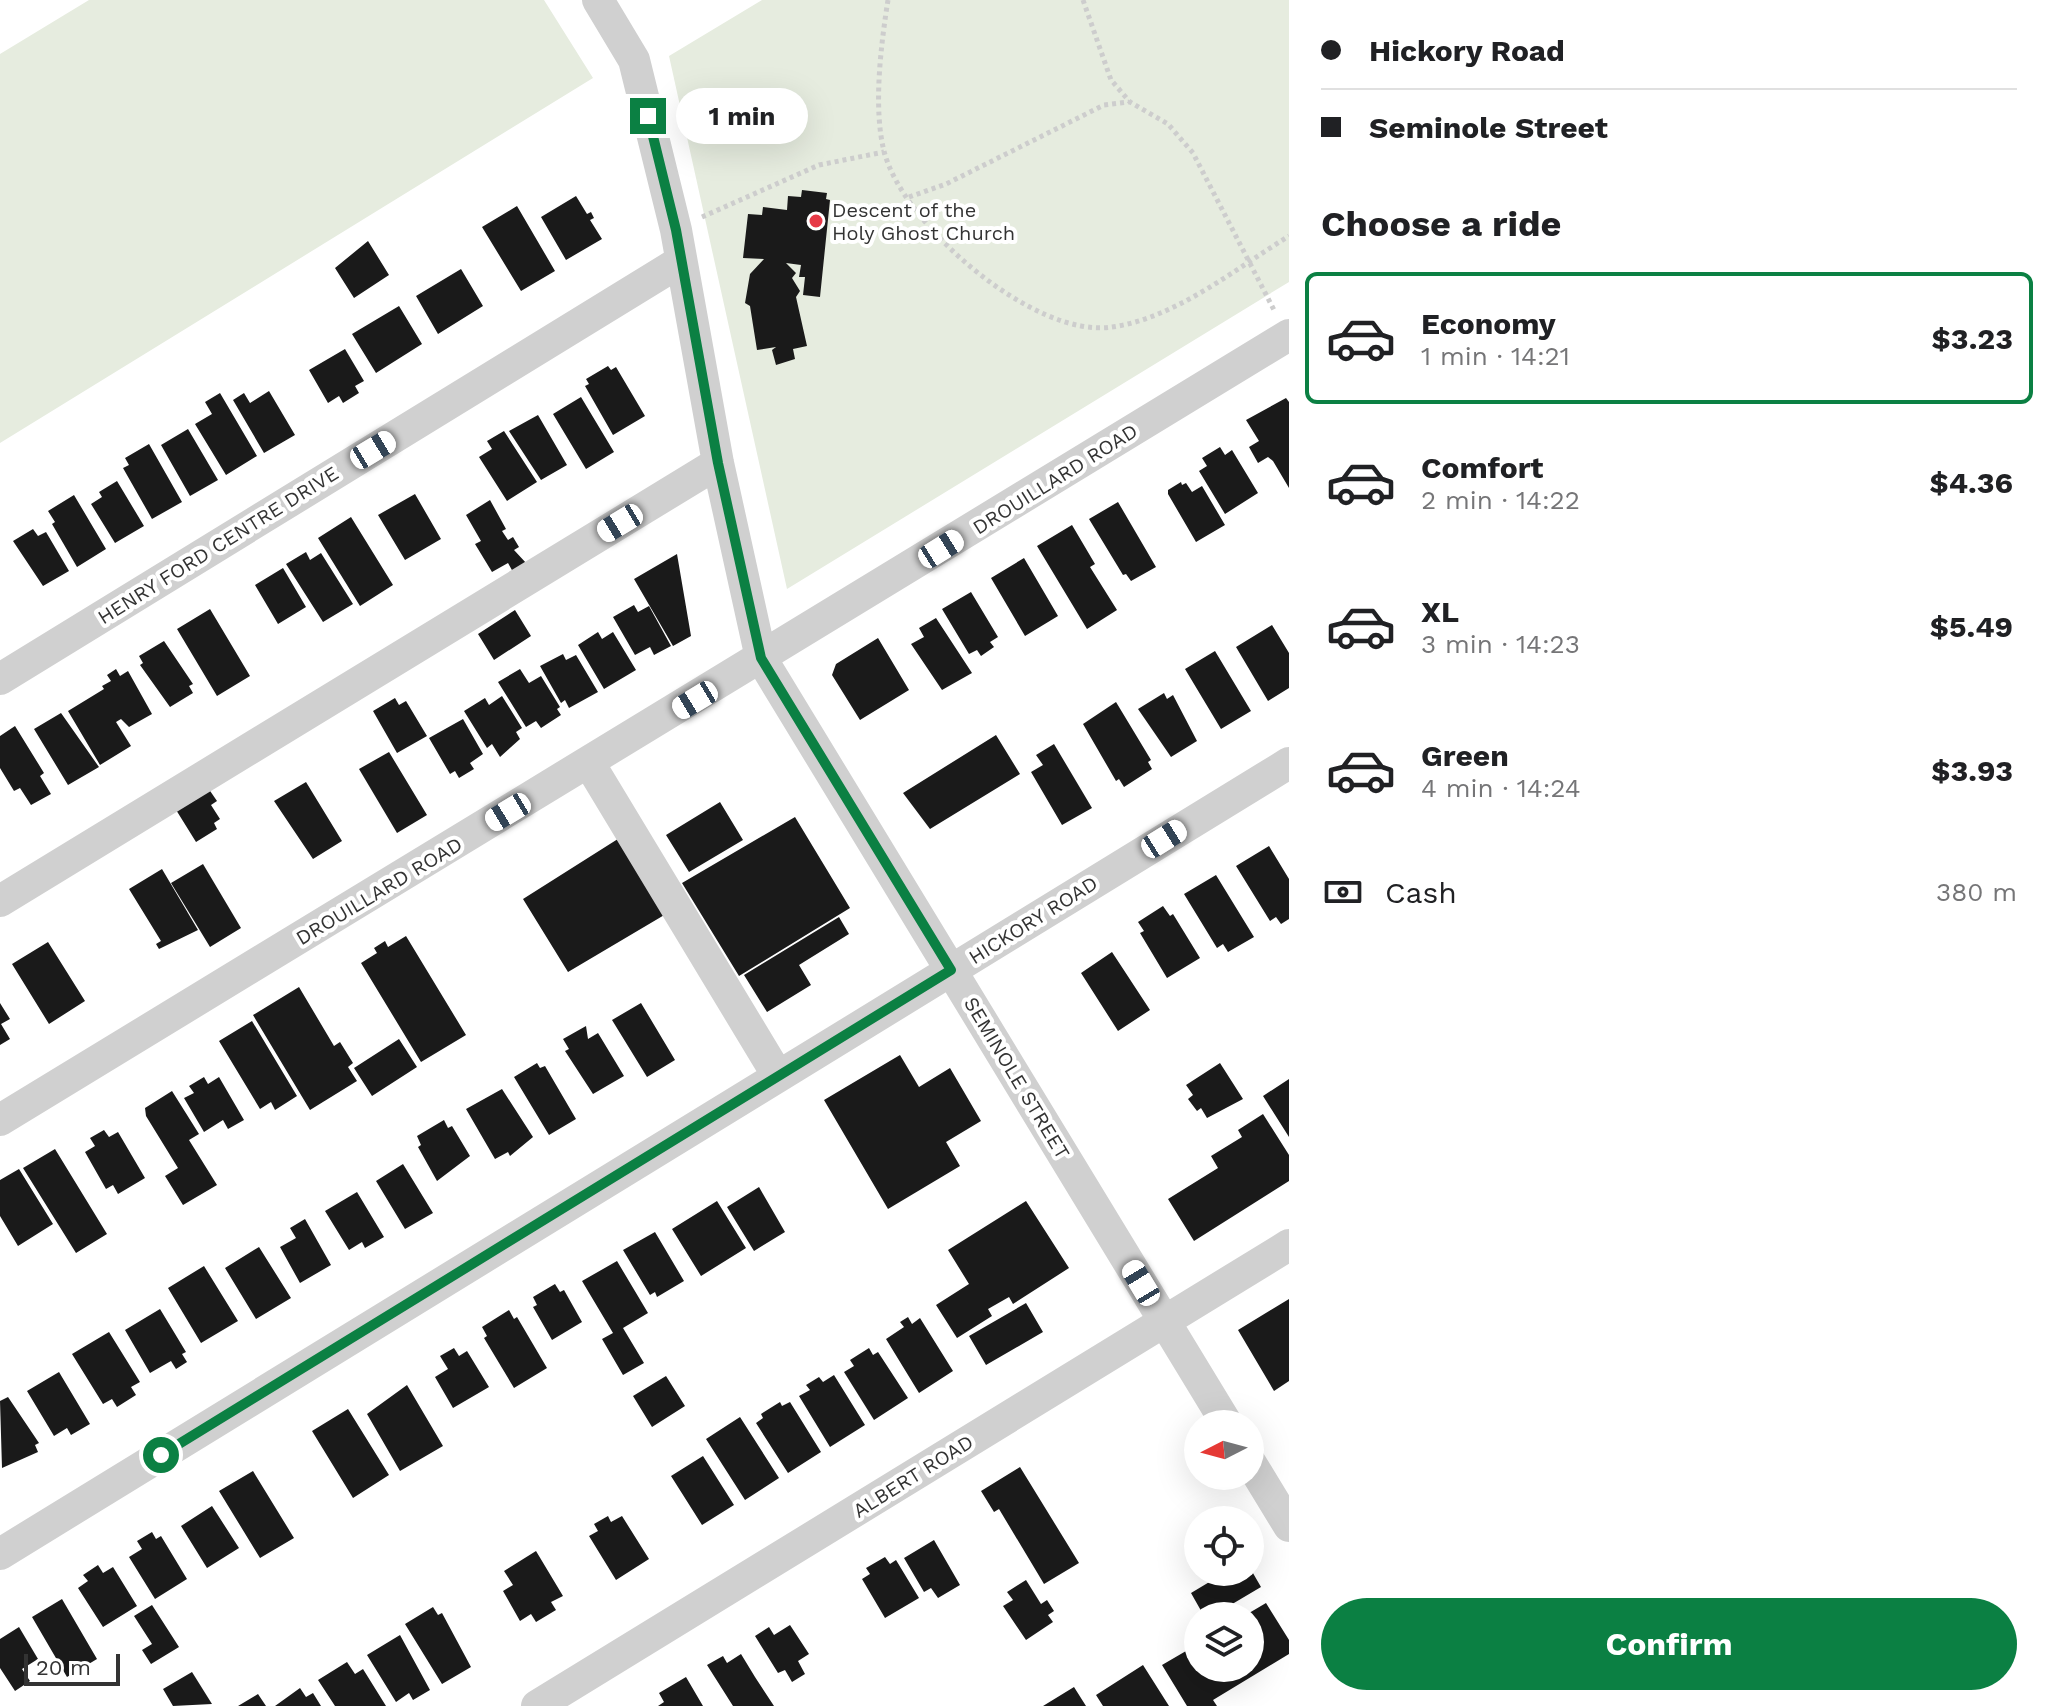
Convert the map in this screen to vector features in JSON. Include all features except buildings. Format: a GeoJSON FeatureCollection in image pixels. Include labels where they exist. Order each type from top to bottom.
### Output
{"type":"FeatureCollection","features":[{"type":"Feature","properties":{"kind":"street","name":"SEMINOLE STREET"},"geometry":{"type":"LineString","coordinates":[[598,0],[634,60],[676,230],[718,463],[761,658],[1218,1410]]}},
{"type":"Feature","properties":{"kind":"street","name":"HENRY FORD CENTRE DRIVE"},"geometry":{"type":"LineString","coordinates":[[0,679],[681,261]]}},
{"type":"Feature","properties":{"kind":"street","name":"DROUILLARD ROAD"},"geometry":{"type":"LineString","coordinates":[[0,1120],[1288,336]]}},
{"type":"Feature","properties":{"kind":"street"},"geometry":{"type":"LineString","coordinates":[[0,901],[718,463]]}},
{"type":"Feature","properties":{"kind":"street"},"geometry":{"type":"LineString","coordinates":[[589,763],[778,1076]]}},
{"type":"Feature","properties":{"kind":"street","name":"HICKORY ROAD"},"geometry":{"type":"LineString","coordinates":[[0,1554],[1289,763]]}},
{"type":"Feature","properties":{"kind":"street","name":"ALBERT ROAD"},"geometry":{"type":"LineString","coordinates":[[537,1706],[1289,1245]]}},
{"type":"Feature","properties":{"kind":"street"},"geometry":{"type":"LineString","coordinates":[[1264,1481],[1285,1510]]}},
{"type":"Feature","properties":{"kind":"path"},"geometry":{"type":"LineString","coordinates":[[888,0],[881,69],[884,152],[909,197],[955,255],[987,282],[1025,305],[1067,323],[1107,328],[1135,323],[1178,303],[1289,236]]}},
{"type":"Feature","properties":{"kind":"path"},"geometry":{"type":"LineString","coordinates":[[1083,0],[1106,69],[1130,102],[1168,124],[1193,153],[1251,259],[1288,336]]}},
{"type":"Feature","properties":{"kind":"path"},"geometry":{"type":"LineString","coordinates":[[909,197],[946,184],[1104,105],[1130,102]]}},
{"type":"Feature","properties":{"kind":"path"},"geometry":{"type":"LineString","coordinates":[[676,230],[819,165],[884,152]]}},
{"type":"Feature","properties":{"kind":"shaded area"},"geometry":{"type":"Polygon","coordinates":[[[89,0],[544,0],[593,78],[0,443],[0,54],[89,0]]]}},
{"type":"Feature","properties":{"kind":"shaded area"},"geometry":{"type":"Polygon","coordinates":[[[762,0],[1289,0],[1289,282],[787,589],[669,56],[762,0]]]}},
{"type":"Feature","properties":{"kind":"place","name":"Descent of the Holy Ghost Church"},"geometry":{"type":"Point","coordinates":[816,221]}},
{"type":"Feature","properties":{"kind":"route"},"geometry":{"type":"LineString","coordinates":[[161,1455],[951,970],[761,658],[718,463],[676,230],[648,116]]}}]}
